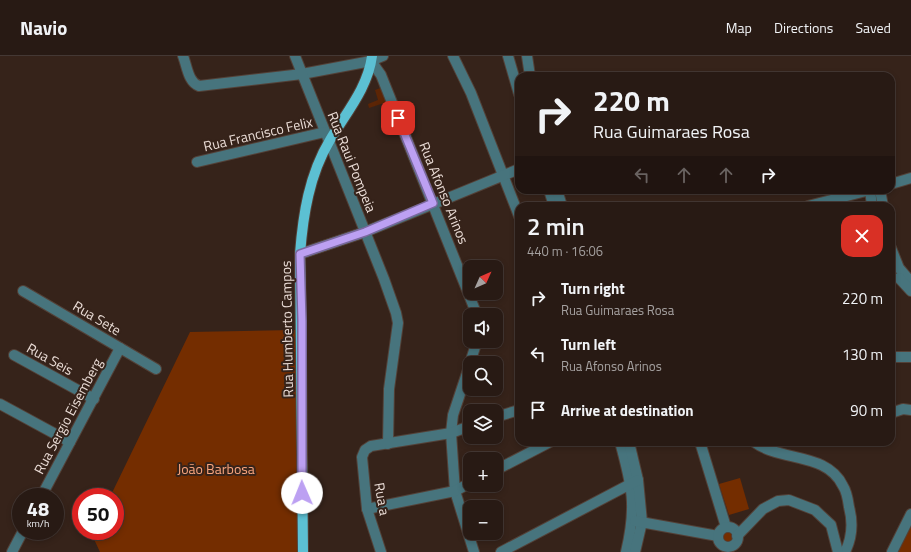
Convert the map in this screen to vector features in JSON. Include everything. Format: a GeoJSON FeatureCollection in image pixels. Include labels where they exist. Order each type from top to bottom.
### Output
{"type":"FeatureCollection","features":[{"type":"Feature","properties":{"kind":"main road","name":"Rua Humberto Campos"},"geometry":{"type":"LineString","coordinates":[[303,552],[302,321],[300,254],[303,217],[309,189],[327,137],[361,89],[372,59]]}},
{"type":"Feature","properties":{"kind":"street"},"geometry":{"type":"LineString","coordinates":[[183,56],[191,78],[196,85],[214,85],[302,74],[383,56]]}},
{"type":"Feature","properties":{"kind":"street","name":"Rua Raui Pompeia"},"geometry":{"type":"LineString","coordinates":[[295,56],[391,297],[397,318],[389,389],[388,444]]}},
{"type":"Feature","properties":{"kind":"street"},"geometry":{"type":"LineString","coordinates":[[453,56],[471,93],[515,206]]}},
{"type":"Feature","properties":{"kind":"street"},"geometry":{"type":"LineString","coordinates":[[508,56],[515,80]]}},
{"type":"Feature","properties":{"kind":"street"},"geometry":{"type":"LineString","coordinates":[[527,56],[529,72]]}},
{"type":"Feature","properties":{"kind":"street","name":"Rua Afonso Arinos"},"geometry":{"type":"LineString","coordinates":[[372,59],[381,75],[473,308]]}},
{"type":"Feature","properties":{"kind":"street","name":"Rua Francisco Felix"},"geometry":{"type":"LineString","coordinates":[[197,162],[327,137]]}},
{"type":"Feature","properties":{"kind":"street"},"geometry":{"type":"LineString","coordinates":[[300,254],[365,232],[515,170]]}},
{"type":"Feature","properties":{"kind":"street"},"geometry":{"type":"LineString","coordinates":[[895,183],[911,178]]}},
{"type":"Feature","properties":{"kind":"street"},"geometry":{"type":"LineString","coordinates":[[825,202],[855,194]]}},
{"type":"Feature","properties":{"kind":"street"},"geometry":{"type":"LineString","coordinates":[[895,258],[899,268],[911,282]]}},
{"type":"Feature","properties":{"kind":"street"},"geometry":{"type":"LineString","coordinates":[[895,273],[911,291]]}},
{"type":"Feature","properties":{"kind":"street","name":"Rua Sete"},"geometry":{"type":"LineString","coordinates":[[23,291],[156,369]]}},
{"type":"Feature","properties":{"kind":"street","name":"Rua Sergio Eisemberg"},"geometry":{"type":"LineString","coordinates":[[46,488],[120,348]]}},
{"type":"Feature","properties":{"kind":"street","name":"Rua Seis"},"geometry":{"type":"LineString","coordinates":[[14,355],[94,399]]}},
{"type":"Feature","properties":{"kind":"street"},"geometry":{"type":"LineString","coordinates":[[895,357],[911,357]]}},
{"type":"Feature","properties":{"kind":"street"},"geometry":{"type":"LineString","coordinates":[[463,385],[453,414],[451,432],[455,491],[474,552]]}},
{"type":"Feature","properties":{"kind":"street"},"geometry":{"type":"LineString","coordinates":[[0,404],[70,442]]}},
{"type":"Feature","properties":{"kind":"street"},"geometry":{"type":"LineString","coordinates":[[895,412],[903,409],[911,410]]}},
{"type":"Feature","properties":{"kind":"street"},"geometry":{"type":"LineString","coordinates":[[503,416],[515,411]]}},
{"type":"Feature","properties":{"kind":"street"},"geometry":{"type":"LineString","coordinates":[[388,444],[451,432],[463,428]]}},
{"type":"Feature","properties":{"kind":"street","name":"Rua a"},"geometry":{"type":"LineString","coordinates":[[381,552],[367,509],[362,457],[365,450],[371,446],[388,444]]}},
{"type":"Feature","properties":{"kind":"street"},"geometry":{"type":"LineString","coordinates":[[503,466],[542,446]]}},
{"type":"Feature","properties":{"kind":"street"},"geometry":{"type":"LineString","coordinates":[[622,446],[635,481],[633,503],[637,521],[626,552]]}},
{"type":"Feature","properties":{"kind":"street"},"geometry":{"type":"LineString","coordinates":[[630,446],[635,481],[637,521],[635,552]]}},
{"type":"Feature","properties":{"kind":"street"},"geometry":{"type":"LineString","coordinates":[[701,446],[733,538]]}},
{"type":"Feature","properties":{"kind":"street"},"geometry":{"type":"LineString","coordinates":[[762,446],[772,451],[820,465],[831,470],[838,477],[844,487],[850,511],[851,526],[842,549]]}},
{"type":"Feature","properties":{"kind":"street"},"geometry":{"type":"LineString","coordinates":[[500,552],[615,493],[635,481]]}},
{"type":"Feature","properties":{"kind":"street"},"geometry":{"type":"LineString","coordinates":[[367,509],[455,491],[463,487]]}},
{"type":"Feature","properties":{"kind":"street"},"geometry":{"type":"LineString","coordinates":[[615,493],[633,503]]}},
{"type":"Feature","properties":{"kind":"street"},"geometry":{"type":"LineString","coordinates":[[637,521],[720,546],[728,547],[733,538],[751,523],[763,510],[778,501],[789,500],[815,510],[831,525],[842,549]]}},
{"type":"Feature","properties":{"kind":"street"},"geometry":{"type":"LineString","coordinates":[[892,552],[908,523],[911,514]]}},
{"type":"Feature","properties":{"kind":"street"},"geometry":{"type":"LineString","coordinates":[[720,546],[720,530],[733,538]]}},
{"type":"Feature","properties":{"kind":"street"},"geometry":{"type":"LineString","coordinates":[[12,552],[18,540]]}},
{"type":"Feature","properties":{"kind":"green space","name":"João Barbosa"},"geometry":{"type":"Polygon","coordinates":[[[295,330],[302,552],[100,552],[94,540],[124,540],[124,488],[114,488],[190,332],[295,330]]]}},
{"type":"Feature","properties":{"kind":"green space"},"geometry":{"type":"Polygon","coordinates":[[[740,478],[749,509],[729,515],[719,484],[740,478]]]}},
{"type":"Feature","properties":{"kind":"green space"},"geometry":{"type":"Polygon","coordinates":[[[911,527],[911,552],[898,552],[907,528],[911,527]]]}},
{"type":"Feature","properties":{"kind":"green space"},"geometry":{"type":"Polygon","coordinates":[[[725,531],[731,531],[735,535],[735,541],[731,545],[725,545],[721,541],[721,535],[725,531]]]}},
{"type":"Feature","properties":{"kind":"building"},"geometry":{"type":"Polygon","coordinates":[[[383,87],[387,102],[369,108],[368,104],[378,100],[375,90],[383,87]]]}},
{"type":"Feature","properties":{"kind":"route"},"geometry":{"type":"LineString","coordinates":[[302,493],[302,321],[300,254],[365,232],[433,203],[398,118]]}}]}
